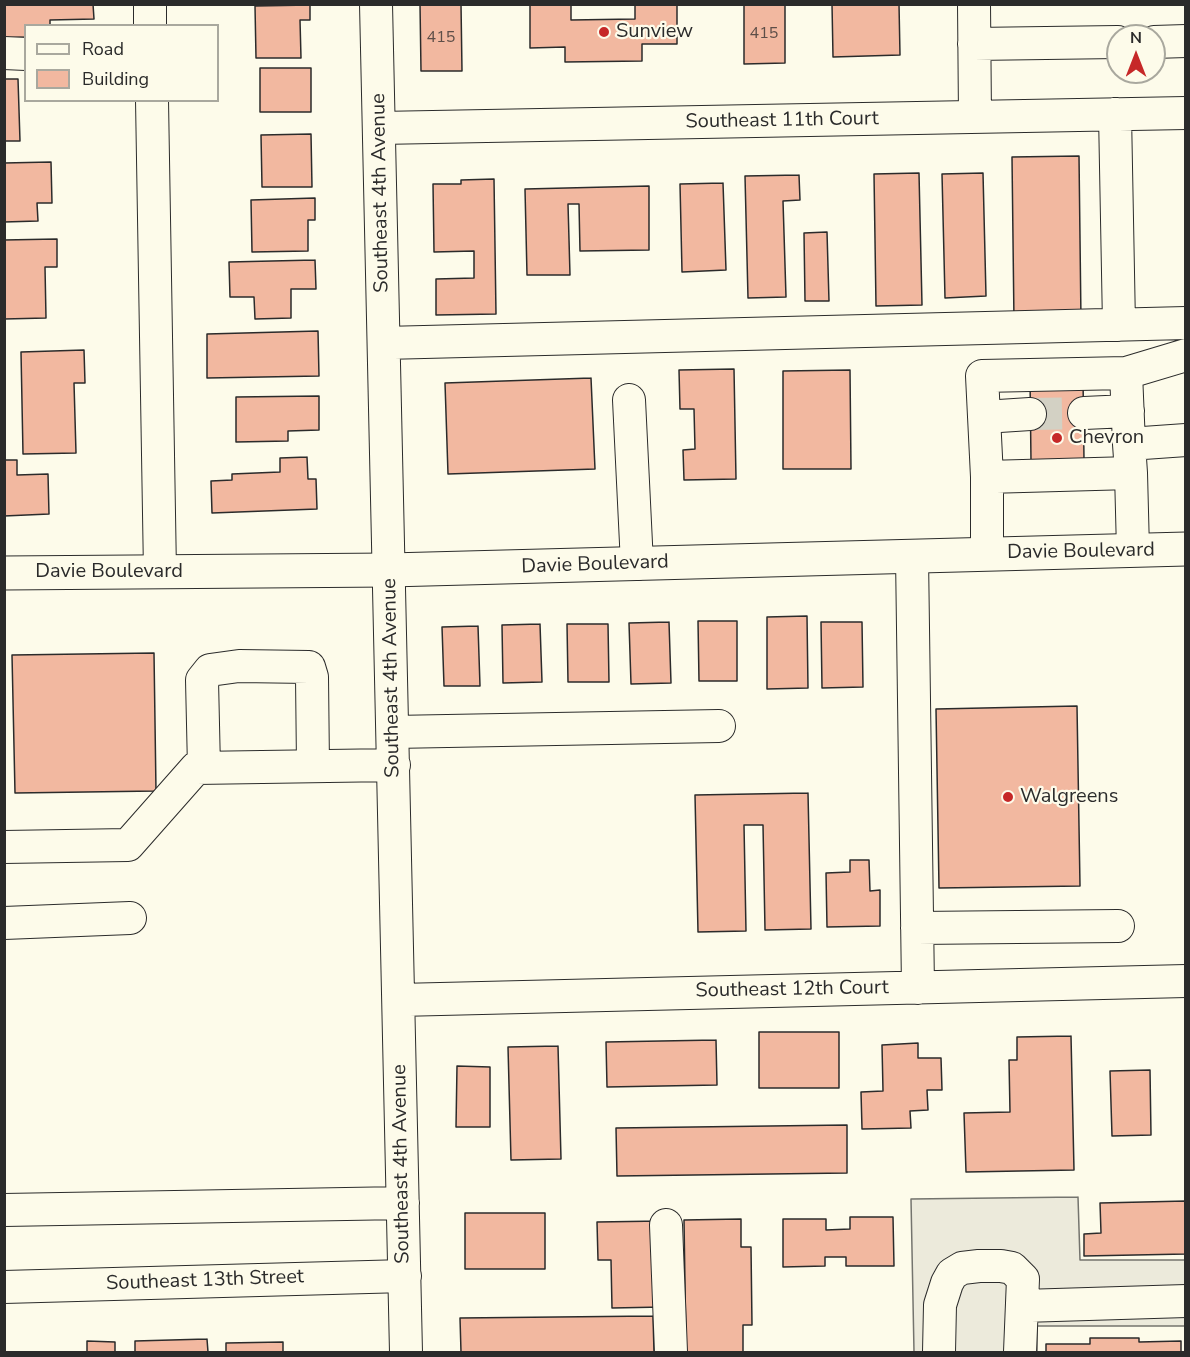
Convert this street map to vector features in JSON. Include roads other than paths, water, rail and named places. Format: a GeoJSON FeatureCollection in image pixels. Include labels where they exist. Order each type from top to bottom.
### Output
{"type":"FeatureCollection","features":[{"type":"Feature","properties":{"kind":"main road","name":"Davie Boulevard"},"geometry":{"type":"LineString","coordinates":[[4,573],[390,570],[1185,549]]}},
{"type":"Feature","properties":{"kind":"street"},"geometry":{"type":"LineString","coordinates":[[150,4],[150,24]]}},
{"type":"Feature","properties":{"kind":"street","name":"Southeast 4th Avenue"},"geometry":{"type":"LineString","coordinates":[[376,4],[406,1353]]}},
{"type":"Feature","properties":{"kind":"street"},"geometry":{"type":"LineString","coordinates":[[974,4],[975,117]]}},
{"type":"Feature","properties":{"kind":"street"},"geometry":{"type":"LineString","coordinates":[[1166,42],[1185,41]]}},
{"type":"Feature","properties":{"kind":"street"},"geometry":{"type":"LineString","coordinates":[[974,44],[1106,42]]}},
{"type":"Feature","properties":{"kind":"street"},"geometry":{"type":"LineString","coordinates":[[4,53],[24,54]]}},
{"type":"Feature","properties":{"kind":"street"},"geometry":{"type":"LineString","coordinates":[[152,102],[160,572]]}},
{"type":"Feature","properties":{"kind":"street","name":"Southeast 11th Court"},"geometry":{"type":"LineString","coordinates":[[379,128],[1185,113]]}},
{"type":"Feature","properties":{"kind":"street"},"geometry":{"type":"LineString","coordinates":[[1115,114],[1119,325]]}},
{"type":"Feature","properties":{"kind":"street"},"geometry":{"type":"LineString","coordinates":[[384,343],[1185,323]]}},
{"type":"Feature","properties":{"kind":"street"},"geometry":{"type":"LineString","coordinates":[[987,554],[987,477],[982,376],[1126,373],[1185,355]]}},
{"type":"Feature","properties":{"kind":"street"},"geometry":{"type":"LineString","coordinates":[[1126,373],[1133,550]]}},
{"type":"Feature","properties":{"kind":"street"},"geometry":{"type":"LineString","coordinates":[[629,400],[638,564]]}},
{"type":"Feature","properties":{"kind":"street"},"geometry":{"type":"LineString","coordinates":[[1084,413],[1128,411]]}},
{"type":"Feature","properties":{"kind":"street"},"geometry":{"type":"LineString","coordinates":[[984,417],[1030,414]]}},
{"type":"Feature","properties":{"kind":"street"},"geometry":{"type":"LineString","coordinates":[[987,477],[1130,458],[1185,440]]}},
{"type":"Feature","properties":{"kind":"street"},"geometry":{"type":"LineString","coordinates":[[912,556],[918,988]]}},
{"type":"Feature","properties":{"kind":"street"},"geometry":{"type":"LineString","coordinates":[[204,768],[202,680],[210,670],[239,666],[309,667],[312,677],[313,766]]}},
{"type":"Feature","properties":{"kind":"street"},"geometry":{"type":"LineString","coordinates":[[393,732],[719,726]]}},
{"type":"Feature","properties":{"kind":"street"},"geometry":{"type":"LineString","coordinates":[[4,847],[128,845],[196,768],[394,765]]}},
{"type":"Feature","properties":{"kind":"street"},"geometry":{"type":"LineString","coordinates":[[4,922],[130,918]]}},
{"type":"Feature","properties":{"kind":"street"},"geometry":{"type":"LineString","coordinates":[[917,928],[1118,926]]}},
{"type":"Feature","properties":{"kind":"street","name":"Southeast 12th Court"},"geometry":{"type":"LineString","coordinates":[[399,1000],[1185,981]]}},
{"type":"Feature","properties":{"kind":"street"},"geometry":{"type":"LineString","coordinates":[[4,1210],[403,1203]]}},
{"type":"Feature","properties":{"kind":"street"},"geometry":{"type":"LineString","coordinates":[[666,1225],[671,1353]]}},
{"type":"Feature","properties":{"kind":"street"},"geometry":{"type":"LineString","coordinates":[[939,1353],[940,1305],[947,1283],[952,1274],[962,1268],[979,1266],[1012,1268],[1023,1279],[1020,1353]]}},
{"type":"Feature","properties":{"kind":"street","name":"Southeast 13th Street"},"geometry":{"type":"LineString","coordinates":[[4,1287],[405,1276]]}},
{"type":"Feature","properties":{"kind":"street"},"geometry":{"type":"LineString","coordinates":[[1023,1306],[1185,1301]]}},
{"type":"Feature","properties":{"kind":"tunnel"},"geometry":{"type":"LineString","coordinates":[[1030,414],[1084,413]]}},
{"type":"Feature","properties":{"kind":"place","name":"Sunview"},"geometry":{"type":"Point","coordinates":[604,32]}},
{"type":"Feature","properties":{"kind":"place","name":"Chevron"},"geometry":{"type":"Point","coordinates":[1057,438]}},
{"type":"Feature","properties":{"kind":"place","name":"Walgreens"},"geometry":{"type":"Point","coordinates":[1008,797]}}]}
